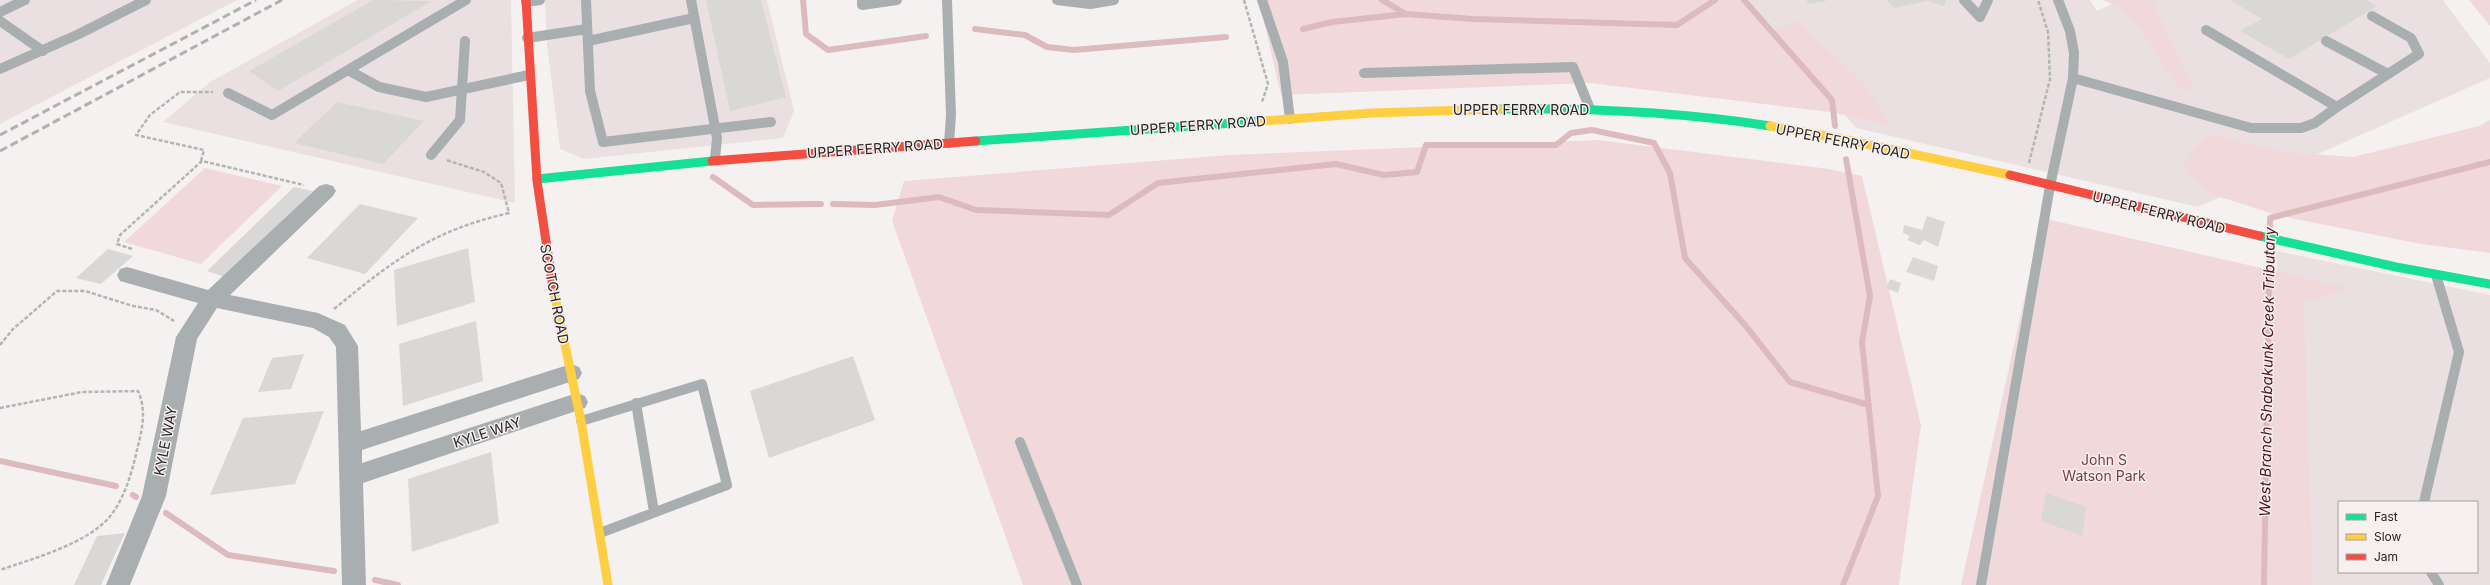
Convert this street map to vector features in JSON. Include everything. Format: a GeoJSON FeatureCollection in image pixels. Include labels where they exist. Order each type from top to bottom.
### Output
{"type":"FeatureCollection","features":[{"type":"Feature","properties":{"kind":"main road","name":"SCOTCH ROAD"},"geometry":{"type":"LineString","coordinates":[[526,1],[529,75],[537,179],[545,249],[579,412],[608,585]]}},
{"type":"Feature","properties":{"kind":"main road","name":"UPPER FERRY ROAD"},"geometry":{"type":"LineString","coordinates":[[537,179],[715,160],[1290,119],[1444,109],[1590,109],[1748,123],[1872,145],[2256,236],[2436,275],[2490,284]]}},
{"type":"Feature","properties":{"kind":"street","name":"KYLE WAY"},"geometry":{"type":"LineString","coordinates":[[118,585],[154,496],[176,382],[187,337],[212,299],[326,190]]}},
{"type":"Feature","properties":{"kind":"street"},"geometry":{"type":"LineString","coordinates":[[127,275],[212,299],[318,321],[337,331],[347,346],[354,585]]}},
{"type":"Feature","properties":{"kind":"street"},"geometry":{"type":"LineString","coordinates":[[350,444],[571,373]]}},
{"type":"Feature","properties":{"kind":"street","name":"KYLE WAY"},"geometry":{"type":"LineString","coordinates":[[351,477],[579,412]]}},
{"type":"Feature","properties":{"kind":"lane"},"geometry":{"type":"LineString","coordinates":[[0,12],[25,0]]}},
{"type":"Feature","properties":{"kind":"lane"},"geometry":{"type":"LineString","coordinates":[[0,69],[43,51],[146,0]]}},
{"type":"Feature","properties":{"kind":"lane"},"geometry":{"type":"LineString","coordinates":[[228,93],[272,115],[466,0]]}},
{"type":"Feature","properties":{"kind":"lane"},"geometry":{"type":"LineString","coordinates":[[526,1],[540,0]]}},
{"type":"Feature","properties":{"kind":"lane"},"geometry":{"type":"LineString","coordinates":[[586,0],[590,91],[603,142],[771,122]]}},
{"type":"Feature","properties":{"kind":"lane"},"geometry":{"type":"LineString","coordinates":[[691,0],[717,138],[715,160]]}},
{"type":"Feature","properties":{"kind":"lane"},"geometry":{"type":"LineString","coordinates":[[862,0],[862,5],[897,0]]}},
{"type":"Feature","properties":{"kind":"lane"},"geometry":{"type":"LineString","coordinates":[[947,0],[951,115],[949,143]]}},
{"type":"Feature","properties":{"kind":"lane"},"geometry":{"type":"LineString","coordinates":[[1057,0],[1090,4],[1114,0]]}},
{"type":"Feature","properties":{"kind":"lane"},"geometry":{"type":"LineString","coordinates":[[1262,0],[1276,36],[1283,62],[1290,119]]}},
{"type":"Feature","properties":{"kind":"lane"},"geometry":{"type":"LineString","coordinates":[[1964,0],[1980,17],[1988,0]]}},
{"type":"Feature","properties":{"kind":"lane"},"geometry":{"type":"LineString","coordinates":[[1981,584],[2050,186],[2073,78],[2074,53],[2070,31],[2058,0]]}},
{"type":"Feature","properties":{"kind":"lane"},"geometry":{"type":"LineString","coordinates":[[2073,78],[2251,128],[2300,128],[2315,123],[2337,107],[2420,54],[2411,38],[2372,16]]}},
{"type":"Feature","properties":{"kind":"lane"},"geometry":{"type":"LineString","coordinates":[[588,41],[694,18]]}},
{"type":"Feature","properties":{"kind":"lane"},"geometry":{"type":"LineString","coordinates":[[0,21],[43,51]]}},
{"type":"Feature","properties":{"kind":"lane"},"geometry":{"type":"LineString","coordinates":[[527,38],[587,30]]}},
{"type":"Feature","properties":{"kind":"lane"},"geometry":{"type":"LineString","coordinates":[[2206,30],[2337,107]]}},
{"type":"Feature","properties":{"kind":"lane"},"geometry":{"type":"LineString","coordinates":[[431,154],[460,120],[465,41]]}},
{"type":"Feature","properties":{"kind":"lane"},"geometry":{"type":"LineString","coordinates":[[2326,41],[2388,74]]}},
{"type":"Feature","properties":{"kind":"lane"},"geometry":{"type":"LineString","coordinates":[[1364,73],[1573,67],[1590,109]]}},
{"type":"Feature","properties":{"kind":"lane"},"geometry":{"type":"LineString","coordinates":[[348,70],[379,87],[426,98],[529,75]]}},
{"type":"Feature","properties":{"kind":"lane"},"geometry":{"type":"LineString","coordinates":[[2424,501],[2459,352],[2436,275]]}},
{"type":"Feature","properties":{"kind":"lane"},"geometry":{"type":"LineString","coordinates":[[579,412],[636,403],[702,384],[728,485],[654,512],[600,534]]}},
{"type":"Feature","properties":{"kind":"lane"},"geometry":{"type":"LineString","coordinates":[[636,403],[654,512]]}},
{"type":"Feature","properties":{"kind":"lane"},"geometry":{"type":"LineString","coordinates":[[1020,442],[1077,585]]}},
{"type":"Feature","properties":{"kind":"lane"},"geometry":{"type":"LineString","coordinates":[[2432,573],[2439,585]]}},
{"type":"Feature","properties":{"kind":"path"},"geometry":{"type":"LineString","coordinates":[[1244,0],[1268,84],[1264,101],[1257,104]]}},
{"type":"Feature","properties":{"kind":"path"},"geometry":{"type":"LineString","coordinates":[[2028,165],[2050,79],[2048,32],[2038,0]]}},
{"type":"Feature","properties":{"kind":"path"},"geometry":{"type":"LineString","coordinates":[[199,164],[204,150],[136,136],[150,115],[180,92],[228,93]]}},
{"type":"Feature","properties":{"kind":"path"},"geometry":{"type":"LineString","coordinates":[[318,321],[397,258],[427,240],[481,218],[509,213],[501,183],[484,172],[431,154]]}},
{"type":"Feature","properties":{"kind":"path"},"geometry":{"type":"LineString","coordinates":[[132,248],[117,244],[120,235],[202,161],[326,190]]}},
{"type":"Feature","properties":{"kind":"path"},"geometry":{"type":"LineString","coordinates":[[0,345],[12,329],[57,291],[85,291],[133,306],[156,310],[162,315],[179,323],[195,324]]}},
{"type":"Feature","properties":{"kind":"path"},"geometry":{"type":"LineString","coordinates":[[0,408],[89,391],[138,391],[145,406],[140,444],[119,502],[104,524],[41,555],[0,570]]}},
{"type":"Feature","properties":{"kind":"shaded area"},"geometry":{"type":"Polygon","coordinates":[[[0,0],[237,0],[0,124],[0,0]]]}},
{"type":"Feature","properties":{"kind":"shaded area"},"geometry":{"type":"Polygon","coordinates":[[[358,0],[511,0],[515,203],[163,122],[210,82],[358,0]]]}},
{"type":"Feature","properties":{"kind":"shaded area"},"geometry":{"type":"Polygon","coordinates":[[[545,0],[767,0],[794,111],[783,138],[584,159],[560,149],[547,45],[545,0]]]}},
{"type":"Feature","properties":{"kind":"shaded area"},"geometry":{"type":"Polygon","coordinates":[[[1729,0],[2090,0],[2097,11],[2121,0],[2443,0],[2490,63],[2490,78],[2198,207],[1856,128],[1832,100],[1729,0]]]}},
{"type":"Feature","properties":{"kind":"shaded area"},"geometry":{"type":"Polygon","coordinates":[[[2276,251],[2490,295],[2490,585],[2291,585],[2276,251]]]}},
{"type":"Feature","properties":{"kind":"green space"},"geometry":{"type":"Polygon","coordinates":[[[1259,0],[1744,0],[1770,32],[1799,21],[1867,87],[1891,125],[1830,112],[1590,83],[1281,95],[1259,0]]]}},
{"type":"Feature","properties":{"kind":"green space"},"geometry":{"type":"Polygon","coordinates":[[[2102,0],[2152,0],[2195,91],[2179,88],[2145,37],[2125,13],[2102,0]]]}},
{"type":"Feature","properties":{"kind":"green space"},"geometry":{"type":"Polygon","coordinates":[[[2469,0],[2490,0],[2490,26],[2469,0]]]}},
{"type":"Feature","properties":{"kind":"green space"},"geometry":{"type":"Polygon","coordinates":[[[2490,120],[2490,253],[2421,244],[2280,216],[2211,194],[2194,181],[2186,171],[2184,162],[2194,147],[2209,134],[2282,152],[2353,157],[2479,126],[2490,120]]]}},
{"type":"Feature","properties":{"kind":"green space"},"geometry":{"type":"Polygon","coordinates":[[[1598,140],[1829,169],[1862,176],[1921,425],[1899,585],[1023,585],[892,221],[904,181],[1229,155],[1598,140]]]}},
{"type":"Feature","properties":{"kind":"green space"},"geometry":{"type":"Polygon","coordinates":[[[205,168],[282,186],[201,264],[124,242],[205,168]]]}},
{"type":"Feature","properties":{"kind":"green space","name":"John S Watson Park"},"geometry":{"type":"Polygon","coordinates":[[[2042,218],[2349,288],[2304,302],[2313,585],[1961,585],[2042,218]]]}},
{"type":"Feature","properties":{"kind":"building"},"geometry":{"type":"Polygon","coordinates":[[[373,0],[432,1],[278,91],[249,71],[373,0]]]}},
{"type":"Feature","properties":{"kind":"building"},"geometry":{"type":"Polygon","coordinates":[[[706,0],[761,0],[786,97],[730,111],[706,0]]]}},
{"type":"Feature","properties":{"kind":"building"},"geometry":{"type":"Polygon","coordinates":[[[1806,0],[1826,0],[1826,1],[1809,4],[1806,0]]]}},
{"type":"Feature","properties":{"kind":"building"},"geometry":{"type":"Polygon","coordinates":[[[1886,0],[1946,0],[1944,6],[1927,1],[1894,8],[1886,0]]]}},
{"type":"Feature","properties":{"kind":"building"},"geometry":{"type":"Polygon","coordinates":[[[2230,0],[2366,0],[2377,6],[2289,59],[2240,31],[2262,19],[2230,0]]]}},
{"type":"Feature","properties":{"kind":"building"},"geometry":{"type":"Polygon","coordinates":[[[337,102],[424,121],[383,164],[294,143],[337,102]]]}},
{"type":"Feature","properties":{"kind":"building"},"geometry":{"type":"Polygon","coordinates":[[[294,187],[313,191],[225,277],[207,271],[294,187]]]}},
{"type":"Feature","properties":{"kind":"building"},"geometry":{"type":"Polygon","coordinates":[[[360,204],[418,218],[365,274],[307,258],[360,204]]]}},
{"type":"Feature","properties":{"kind":"building"},"geometry":{"type":"Polygon","coordinates":[[[1927,216],[1945,222],[1938,247],[1924,240],[1920,245],[1907,240],[1910,236],[1903,233],[1904,225],[1922,230],[1927,216]]]}},
{"type":"Feature","properties":{"kind":"building"},"geometry":{"type":"Polygon","coordinates":[[[468,248],[475,302],[397,326],[394,270],[468,248]]]}},
{"type":"Feature","properties":{"kind":"building"},"geometry":{"type":"Polygon","coordinates":[[[108,249],[133,256],[101,284],[76,278],[108,249]]]}},
{"type":"Feature","properties":{"kind":"building"},"geometry":{"type":"Polygon","coordinates":[[[1913,257],[1938,266],[1934,281],[1906,272],[1913,257]]]}},
{"type":"Feature","properties":{"kind":"building"},"geometry":{"type":"Polygon","coordinates":[[[1890,279],[1901,283],[1898,293],[1886,288],[1890,279]]]}},
{"type":"Feature","properties":{"kind":"building"},"geometry":{"type":"Polygon","coordinates":[[[476,321],[483,381],[403,406],[399,344],[476,321]]]}},
{"type":"Feature","properties":{"kind":"building"},"geometry":{"type":"Polygon","coordinates":[[[304,354],[291,389],[258,392],[272,358],[304,354]]]}},
{"type":"Feature","properties":{"kind":"building"},"geometry":{"type":"Polygon","coordinates":[[[853,356],[875,420],[769,458],[750,391],[853,356]]]}},
{"type":"Feature","properties":{"kind":"building"},"geometry":{"type":"Polygon","coordinates":[[[324,411],[295,484],[210,495],[243,418],[324,411]]]}},
{"type":"Feature","properties":{"kind":"building"},"geometry":{"type":"Polygon","coordinates":[[[491,452],[499,523],[412,552],[408,479],[491,452]]]}},
{"type":"Feature","properties":{"kind":"building"},"geometry":{"type":"Polygon","coordinates":[[[2046,493],[2086,507],[2082,536],[2041,521],[2046,493]]]}},
{"type":"Feature","properties":{"kind":"building"},"geometry":{"type":"Polygon","coordinates":[[[125,533],[101,585],[74,585],[97,536],[125,533]]]}},
{"type":"Feature","properties":{"kind":"waterway"},"geometry":{"type":"LineString","coordinates":[[803,0],[806,34],[828,50],[926,36]]}},
{"type":"Feature","properties":{"kind":"waterway"},"geometry":{"type":"LineString","coordinates":[[1382,0],[1406,14]]}},
{"type":"Feature","properties":{"kind":"waterway"},"geometry":{"type":"LineString","coordinates":[[1406,14],[1473,19],[1677,25],[1715,0]]}},
{"type":"Feature","properties":{"kind":"waterway"},"geometry":{"type":"LineString","coordinates":[[1744,0],[1832,100],[1835,126]]}},
{"type":"Feature","properties":{"kind":"waterway"},"geometry":{"type":"LineString","coordinates":[[1303,29],[1332,22],[1406,14]]}},
{"type":"Feature","properties":{"kind":"waterway"},"geometry":{"type":"LineString","coordinates":[[975,29],[1025,35],[1047,47],[1074,50],[1226,37]]}},
{"type":"Feature","properties":{"kind":"waterway"},"geometry":{"type":"LineString","coordinates":[[833,204],[875,205],[939,197],[976,210],[1109,215],[1158,183],[1336,164],[1384,175],[1417,172],[1426,145],[1556,145],[1571,133],[1592,130],[1654,143],[1670,173],[1685,258],[1745,325],[1790,382],[1869,405]]}},
{"type":"Feature","properties":{"kind":"waterway"},"geometry":{"type":"LineString","coordinates":[[1846,159],[1870,296],[1862,342],[1869,405]]}},
{"type":"Feature","properties":{"kind":"waterway","name":"West Branch Shabakunk Creek Tributary"},"geometry":{"type":"LineString","coordinates":[[2264,585],[2270,218],[2490,162]]}},
{"type":"Feature","properties":{"kind":"waterway"},"geometry":{"type":"LineString","coordinates":[[713,177],[753,205],[821,204]]}},
{"type":"Feature","properties":{"kind":"waterway"},"geometry":{"type":"LineString","coordinates":[[1843,585],[1878,496],[1869,405]]}},
{"type":"Feature","properties":{"kind":"waterway"},"geometry":{"type":"LineString","coordinates":[[0,461],[116,486]]}},
{"type":"Feature","properties":{"kind":"waterway"},"geometry":{"type":"LineString","coordinates":[[166,513],[228,555],[334,571]]}},
{"type":"Feature","properties":{"kind":"waterway"},"geometry":{"type":"LineString","coordinates":[[375,580],[398,585]]}},
{"type":"Feature","properties":{"kind":"railway"},"geometry":{"type":"LineString","coordinates":[[0,135],[256,0]]}},
{"type":"Feature","properties":{"kind":"railway"},"geometry":{"type":"LineString","coordinates":[[0,151],[282,0]]}},
{"type":"Feature","properties":{"kind":"traffic: fast"},"geometry":{"type":"LineString","coordinates":[[1499,109],[1635,111],[1703,117],[1770,126]]}},
{"type":"Feature","properties":{"kind":"traffic: fast"},"geometry":{"type":"LineString","coordinates":[[976,141],[1262,121]]}},
{"type":"Feature","properties":{"kind":"traffic: fast"},"geometry":{"type":"LineString","coordinates":[[537,179],[712,161]]}},
{"type":"Feature","properties":{"kind":"traffic: fast"},"geometry":{"type":"LineString","coordinates":[[2260,236],[2396,267],[2490,284]]}},
{"type":"Feature","properties":{"kind":"traffic: slow"},"geometry":{"type":"LineString","coordinates":[[1262,121],[1372,113],[1499,109]]}},
{"type":"Feature","properties":{"kind":"traffic: slow"},"geometry":{"type":"LineString","coordinates":[[1770,126],[1838,138],[2010,175]]}},
{"type":"Feature","properties":{"kind":"traffic: slow"},"geometry":{"type":"LineString","coordinates":[[553,288],[581,421],[608,585]]}},
{"type":"Feature","properties":{"kind":"traffic: jam"},"geometry":{"type":"LineString","coordinates":[[526,0],[531,109],[537,181],[546,253],[553,288]]}},
{"type":"Feature","properties":{"kind":"traffic: jam"},"geometry":{"type":"LineString","coordinates":[[712,161],[976,141]]}},
{"type":"Feature","properties":{"kind":"traffic: jam"},"geometry":{"type":"LineString","coordinates":[[2010,175],[2260,236]]}}]}
